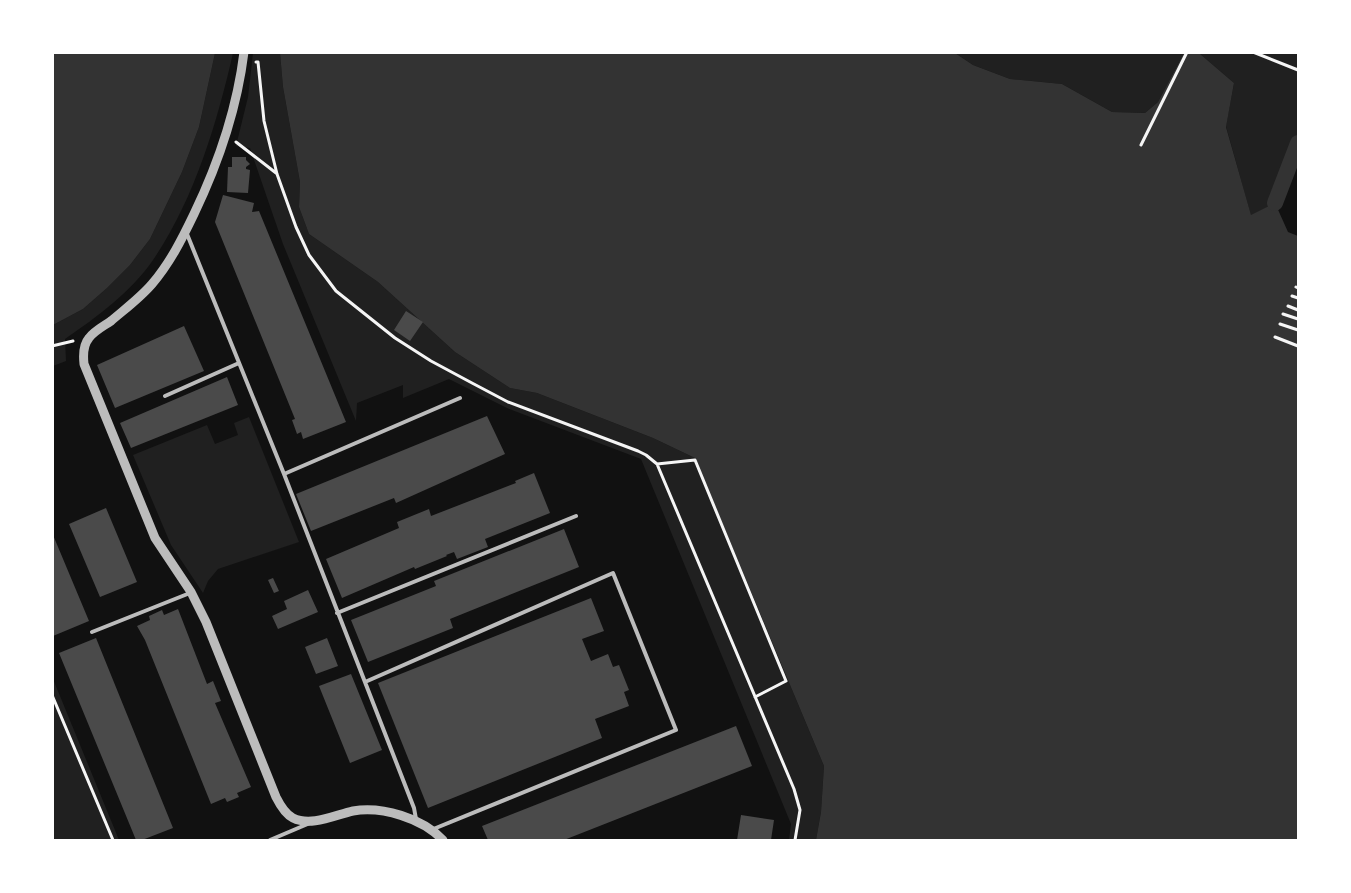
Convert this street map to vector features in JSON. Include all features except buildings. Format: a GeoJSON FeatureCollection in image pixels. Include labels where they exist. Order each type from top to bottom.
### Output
{"type":"FeatureCollection","features":[{"type":"Feature","properties":{"kind":"street"},"geometry":{"type":"LineString","coordinates":[[244,52],[239,88],[227,134],[212,177],[186,232],[168,263],[151,285],[89,338],[83,352],[84,364],[155,538],[191,592],[206,622],[283,810],[293,818],[303,821],[316,821],[355,811],[372,810],[395,814],[417,822],[443,840]]}},
{"type":"Feature","properties":{"kind":"lane"},"geometry":{"type":"LineString","coordinates":[[186,232],[284,474],[414,808],[417,822]]}},
{"type":"Feature","properties":{"kind":"lane"},"geometry":{"type":"LineString","coordinates":[[165,396],[238,363]]}},
{"type":"Feature","properties":{"kind":"lane"},"geometry":{"type":"LineString","coordinates":[[284,474],[460,398]]}},
{"type":"Feature","properties":{"kind":"lane"},"geometry":{"type":"LineString","coordinates":[[337,613],[576,516]]}},
{"type":"Feature","properties":{"kind":"lane"},"geometry":{"type":"LineString","coordinates":[[365,682],[613,573],[676,730],[430,830]]}},
{"type":"Feature","properties":{"kind":"lane"},"geometry":{"type":"LineString","coordinates":[[92,632],[191,592]]}},
{"type":"Feature","properties":{"kind":"lane"},"geometry":{"type":"LineString","coordinates":[[270,840],[316,821]]}},
{"type":"Feature","properties":{"kind":"path"},"geometry":{"type":"LineString","coordinates":[[1141,145],[1187,52]]}},
{"type":"Feature","properties":{"kind":"path"},"geometry":{"type":"LineString","coordinates":[[1253,52],[1299,70]]}},
{"type":"Feature","properties":{"kind":"path"},"geometry":{"type":"LineString","coordinates":[[1267,58],[1269,52]]}},
{"type":"Feature","properties":{"kind":"path"},"geometry":{"type":"LineString","coordinates":[[251,61],[258,63],[264,121],[277,174],[296,227],[309,255],[336,291],[363,315],[431,361],[508,402],[638,451],[657,465],[798,801],[800,817],[795,840]]}},
{"type":"Feature","properties":{"kind":"path"},"geometry":{"type":"LineString","coordinates":[[235,140],[277,174]]}},
{"type":"Feature","properties":{"kind":"path"},"geometry":{"type":"LineString","coordinates":[[1292,296],[1299,298]]}},
{"type":"Feature","properties":{"kind":"path"},"geometry":{"type":"LineString","coordinates":[[1288,306],[1299,310]]}},
{"type":"Feature","properties":{"kind":"path"},"geometry":{"type":"LineString","coordinates":[[1283,314],[1299,319]]}},
{"type":"Feature","properties":{"kind":"path"},"geometry":{"type":"LineString","coordinates":[[1281,324],[1299,330]]}},
{"type":"Feature","properties":{"kind":"path"},"geometry":{"type":"LineString","coordinates":[[1275,337],[1299,346]]}},
{"type":"Feature","properties":{"kind":"path"},"geometry":{"type":"LineString","coordinates":[[52,346],[74,340]]}},
{"type":"Feature","properties":{"kind":"path"},"geometry":{"type":"LineString","coordinates":[[657,465],[695,460],[786,681],[755,697]]}},
{"type":"Feature","properties":{"kind":"path"},"geometry":{"type":"LineString","coordinates":[[52,695],[113,840]]}},
{"type":"Feature","properties":{"kind":"shaded area"},"geometry":{"type":"Polygon","coordinates":[[[53,52],[215,53],[199,127],[182,172],[150,239],[130,265],[107,288],[83,309],[53,325],[53,52]]]}},
{"type":"Feature","properties":{"kind":"shaded area"},"geometry":{"type":"Polygon","coordinates":[[[215,53],[233,53],[220,106],[181,212],[168,237],[144,272],[113,303],[65,339],[66,361],[53,366],[53,325],[83,309],[107,288],[130,265],[150,239],[182,172],[199,127],[215,53]]]}},
{"type":"Feature","properties":{"kind":"shaded area"},"geometry":{"type":"Polygon","coordinates":[[[253,53],[280,53],[283,87],[300,182],[299,207],[309,234],[378,282],[455,352],[510,388],[537,393],[653,438],[695,458],[824,766],[821,812],[816,840],[789,840],[791,824],[641,459],[507,408],[449,379],[403,398],[403,385],[357,403],[356,421],[283,244],[250,148],[236,146],[248,97],[253,53]]]}},
{"type":"Feature","properties":{"kind":"shaded area"},"geometry":{"type":"Polygon","coordinates":[[[280,53],[955,53],[973,65],[1010,79],[1062,84],[1112,112],[1145,113],[1158,102],[1184,53],[1199,53],[1234,83],[1226,127],[1251,215],[1275,203],[1288,232],[1298,236],[1298,840],[816,840],[821,812],[824,766],[695,458],[653,438],[537,393],[510,388],[455,352],[378,282],[309,234],[299,207],[300,182],[283,87],[280,53]]]}},
{"type":"Feature","properties":{"kind":"shaded area"},"geometry":{"type":"Polygon","coordinates":[[[955,53],[1184,53],[1158,102],[1145,113],[1112,112],[1062,84],[1010,79],[973,65],[955,53]]]}},
{"type":"Feature","properties":{"kind":"shaded area"},"geometry":{"type":"Polygon","coordinates":[[[1199,53],[1298,53],[1298,143],[1275,203],[1251,216],[1226,126],[1234,83],[1199,53]]]}},
{"type":"Feature","properties":{"kind":"shaded area"},"geometry":{"type":"Polygon","coordinates":[[[249,417],[299,542],[218,569],[208,581],[203,593],[171,545],[133,455],[207,425],[215,444],[238,435],[234,423],[249,417]]]}},
{"type":"Feature","properties":{"kind":"shaded area"},"geometry":{"type":"Polygon","coordinates":[[[53,679],[119,840],[53,840],[53,679]]]}},
{"type":"Feature","properties":{"kind":"waterway"},"geometry":{"type":"LineString","coordinates":[[1275,203],[1298,143]]}}]}
